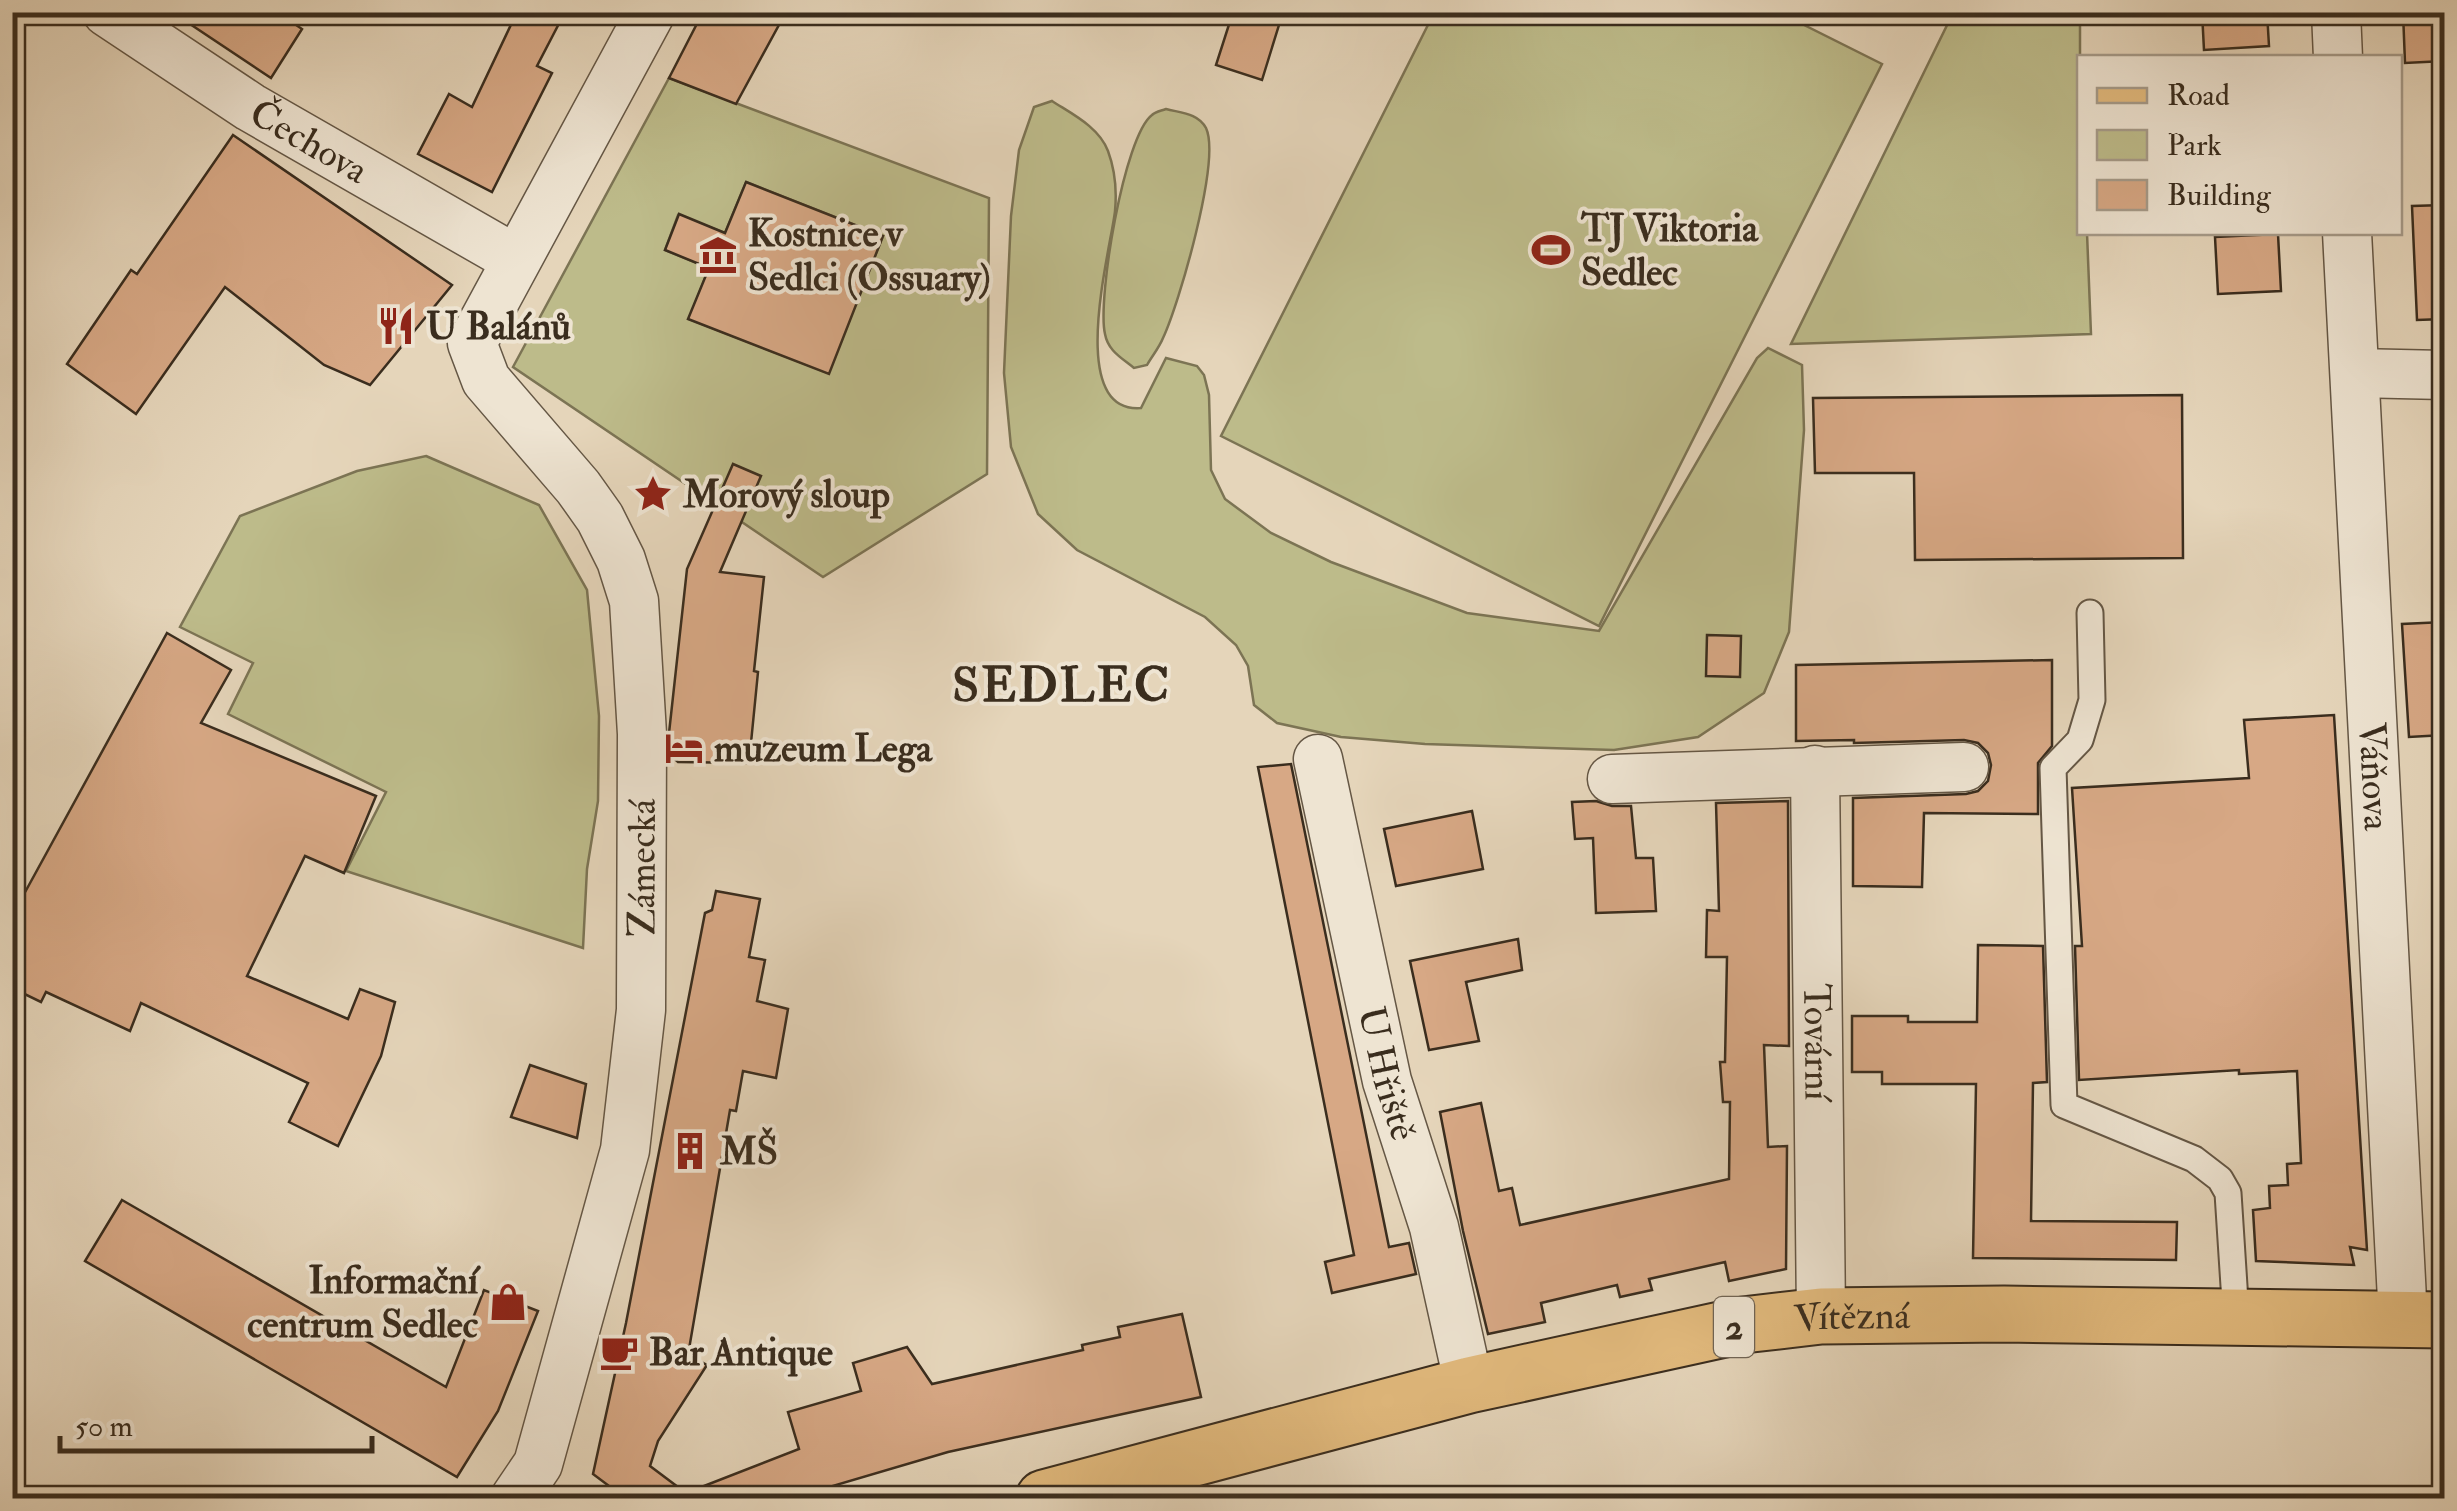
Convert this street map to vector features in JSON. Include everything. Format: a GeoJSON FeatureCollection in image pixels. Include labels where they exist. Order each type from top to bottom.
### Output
{"type":"FeatureCollection","features":[{"type":"Feature","properties":{"kind":"main road","name":"Vítězná"},"geometry":{"type":"LineString","coordinates":[[1044,1498],[1468,1385],[1742,1325],[1821,1316],[2424,1319]]}},
{"type":"Feature","properties":{"kind":"street","name":"Čechova"},"geometry":{"type":"LineString","coordinates":[[108,12],[250,107],[515,259]]}},
{"type":"Feature","properties":{"kind":"street","name":"Zámecká"},"geometry":{"type":"LineString","coordinates":[[536,1487],[626,1150],[642,1010],[642,734],[634,601],[621,560],[600,518],[578,487],[486,380],[472,343],[651,12]]}},
{"type":"Feature","properties":{"kind":"street"},"geometry":{"type":"LineString","coordinates":[[2336,12],[2338,55]]}},
{"type":"Feature","properties":{"kind":"street","name":"Váňova"},"geometry":{"type":"LineString","coordinates":[[2347,235],[2424,1319]]}},
{"type":"Feature","properties":{"kind":"street"},"geometry":{"type":"LineString","coordinates":[[2355,374],[2444,375]]}},
{"type":"Feature","properties":{"kind":"street","name":"U Hřiště"},"geometry":{"type":"LineString","coordinates":[[1318,759],[1387,1081],[1434,1227],[1468,1385]]}},
{"type":"Feature","properties":{"kind":"street"},"geometry":{"type":"LineString","coordinates":[[1612,778],[1964,767]]}},
{"type":"Feature","properties":{"kind":"street","name":"Tovární"},"geometry":{"type":"LineString","coordinates":[[1815,770],[1821,1316]]}},
{"type":"Feature","properties":{"kind":"lane"},"geometry":{"type":"LineString","coordinates":[[2090,613],[2092,700],[2080,740],[2053,768],[2064,1105],[2194,1158],[2220,1179],[2228,1193],[2236,1317]]}},
{"type":"Feature","properties":{"kind":"green space","name":"TJ Viktoria Sedlec"},"geometry":{"type":"Polygon","coordinates":[[[1434,13],[1780,13],[1882,64],[1599,626],[1221,436],[1434,13]]]}},
{"type":"Feature","properties":{"kind":"green space"},"geometry":{"type":"Polygon","coordinates":[[[1953,13],[2080,13],[2077,235],[2087,235],[2091,334],[1791,344],[1953,13]]]}},
{"type":"Feature","properties":{"kind":"green space"},"geometry":{"type":"Polygon","coordinates":[[[669,78],[989,198],[987,474],[823,577],[513,367],[669,78]],[[746,182],[725,233],[678,215],[665,250],[709,268],[689,319],[828,373],[883,236],[746,182]]]}},
{"type":"Feature","properties":{"kind":"green space"},"geometry":{"type":"Polygon","coordinates":[[[1052,101],[1098,135],[1112,165],[1115,211],[1101,291],[1098,358],[1104,385],[1118,403],[1141,408],[1166,358],[1197,366],[1204,375],[1209,395],[1211,470],[1225,499],[1271,533],[1331,562],[1467,613],[1599,631],[1757,358],[1768,348],[1802,365],[1804,430],[1789,632],[1764,693],[1698,737],[1614,750],[1341,737],[1277,723],[1254,705],[1248,666],[1236,645],[1205,617],[1077,550],[1038,514],[1011,447],[1004,373],[1011,216],[1019,150],[1034,107],[1052,101]]]}},
{"type":"Feature","properties":{"kind":"green space"},"geometry":{"type":"Polygon","coordinates":[[[1166,109],[1189,114],[1203,123],[1209,145],[1208,170],[1188,265],[1170,321],[1147,365],[1134,368],[1112,350],[1105,334],[1109,255],[1132,153],[1152,115],[1166,109]]]}},
{"type":"Feature","properties":{"kind":"green space"},"geometry":{"type":"Polygon","coordinates":[[[426,456],[539,505],[587,590],[599,716],[598,801],[587,869],[583,948],[346,871],[386,792],[228,714],[253,663],[180,627],[240,516],[357,471],[426,456]]]}},
{"type":"Feature","properties":{"kind":"building"},"geometry":{"type":"Polygon","coordinates":[[[172,12],[277,12],[302,29],[271,78],[172,12]]]}},
{"type":"Feature","properties":{"kind":"building"},"geometry":{"type":"Polygon","coordinates":[[[517,12],[565,12],[537,66],[552,73],[492,192],[418,154],[449,94],[472,107],[517,12]]]}},
{"type":"Feature","properties":{"kind":"building"},"geometry":{"type":"Polygon","coordinates":[[[703,12],[786,12],[736,104],[669,78],[703,12]]]}},
{"type":"Feature","properties":{"kind":"building"},"geometry":{"type":"Polygon","coordinates":[[[1233,12],[1283,12],[1262,80],[1216,65],[1233,12]]]}},
{"type":"Feature","properties":{"kind":"building"},"geometry":{"type":"Polygon","coordinates":[[[2202,12],[2267,12],[2269,46],[2204,50],[2202,12]]]}},
{"type":"Feature","properties":{"kind":"building"},"geometry":{"type":"Polygon","coordinates":[[[2403,12],[2444,12],[2444,61],[2405,63],[2403,12]]]}},
{"type":"Feature","properties":{"kind":"building"},"geometry":{"type":"Polygon","coordinates":[[[233,135],[452,285],[370,385],[324,365],[225,287],[136,414],[67,364],[131,270],[137,274],[233,135]]]}},
{"type":"Feature","properties":{"kind":"building"},"geometry":{"type":"Polygon","coordinates":[[[746,182],[883,236],[829,374],[688,319],[709,268],[665,250],[679,214],[725,233],[746,182]]]}},
{"type":"Feature","properties":{"kind":"building"},"geometry":{"type":"Polygon","coordinates":[[[2444,205],[2444,319],[2417,320],[2412,206],[2444,205]]]}},
{"type":"Feature","properties":{"kind":"building"},"geometry":{"type":"Polygon","coordinates":[[[2278,235],[2281,291],[2218,294],[2215,237],[2278,235]]]}},
{"type":"Feature","properties":{"kind":"building"},"geometry":{"type":"Polygon","coordinates":[[[2182,395],[2183,558],[1915,560],[1914,473],[1815,473],[1813,398],[2182,395]]]}},
{"type":"Feature","properties":{"kind":"building"},"geometry":{"type":"Polygon","coordinates":[[[733,464],[761,476],[720,572],[764,577],[749,763],[678,762],[669,754],[669,733],[687,569],[733,464]]]}},
{"type":"Feature","properties":{"kind":"building"},"geometry":{"type":"Polygon","coordinates":[[[2444,622],[2444,735],[2409,737],[2402,624],[2444,622]]]}},
{"type":"Feature","properties":{"kind":"building"},"geometry":{"type":"Polygon","coordinates":[[[167,633],[231,670],[201,723],[376,796],[344,873],[305,856],[247,976],[348,1019],[360,989],[395,1002],[381,1056],[338,1146],[289,1122],[308,1083],[141,1003],[130,1031],[46,992],[41,1002],[12,988],[12,916],[167,633]]]}},
{"type":"Feature","properties":{"kind":"building"},"geometry":{"type":"Polygon","coordinates":[[[1707,635],[1741,636],[1740,677],[1706,676],[1707,635]]]}},
{"type":"Feature","properties":{"kind":"building"},"geometry":{"type":"Polygon","coordinates":[[[2052,660],[2052,746],[2038,763],[2038,814],[1924,813],[1922,887],[1853,886],[1853,798],[1978,791],[1988,781],[1988,753],[1978,743],[1964,740],[1796,741],[1796,665],[2052,660]]]}},
{"type":"Feature","properties":{"kind":"building"},"geometry":{"type":"Polygon","coordinates":[[[2334,715],[2367,1250],[2350,1247],[2354,1265],[2256,1261],[2253,1210],[2270,1208],[2269,1186],[2288,1185],[2287,1164],[2301,1163],[2297,1071],[2239,1074],[2239,1070],[2079,1080],[2075,946],[2082,946],[2072,788],[2249,778],[2244,720],[2334,715]]]}},
{"type":"Feature","properties":{"kind":"building"},"geometry":{"type":"Polygon","coordinates":[[[1291,764],[1389,1247],[1409,1243],[1416,1274],[1332,1293],[1325,1262],[1354,1255],[1258,767],[1291,764]]]}},
{"type":"Feature","properties":{"kind":"building"},"geometry":{"type":"Polygon","coordinates":[[[1788,801],[1789,1046],[1764,1045],[1768,1147],[1787,1146],[1786,1269],[1729,1281],[1725,1262],[1649,1279],[1652,1290],[1620,1297],[1617,1285],[1541,1303],[1545,1322],[1488,1334],[1440,1112],[1481,1103],[1499,1191],[1512,1188],[1520,1225],[1729,1179],[1730,1102],[1723,1102],[1720,1062],[1725,1062],[1727,957],[1706,957],[1707,910],[1719,911],[1716,803],[1788,801]]]}},
{"type":"Feature","properties":{"kind":"building"},"geometry":{"type":"Polygon","coordinates":[[[1572,802],[1631,806],[1636,858],[1653,858],[1656,911],[1596,913],[1593,838],[1575,839],[1572,802]]]}},
{"type":"Feature","properties":{"kind":"building"},"geometry":{"type":"Polygon","coordinates":[[[1472,811],[1483,869],[1396,886],[1384,829],[1472,811]]]}},
{"type":"Feature","properties":{"kind":"building"},"geometry":{"type":"Polygon","coordinates":[[[716,891],[760,899],[749,957],[765,960],[757,1001],[788,1009],[776,1078],[743,1071],[736,1111],[730,1110],[688,1355],[707,1365],[658,1441],[650,1466],[686,1493],[799,1449],[788,1412],[861,1391],[853,1363],[907,1347],[932,1384],[1083,1350],[1082,1345],[1120,1337],[1118,1327],[1182,1314],[1201,1397],[948,1452],[812,1492],[805,1498],[625,1498],[593,1474],[705,913],[712,910],[716,891]]]}},
{"type":"Feature","properties":{"kind":"building"},"geometry":{"type":"Polygon","coordinates":[[[1518,939],[1522,970],[1466,982],[1479,1041],[1429,1050],[1410,961],[1518,939]]]}},
{"type":"Feature","properties":{"kind":"building"},"geometry":{"type":"Polygon","coordinates":[[[1978,945],[2043,946],[2047,1082],[2033,1083],[2031,1221],[2177,1222],[2176,1260],[1973,1258],[1976,1084],[1882,1084],[1882,1072],[1852,1072],[1852,1016],[1908,1016],[1908,1022],[1977,1022],[1978,945]]]}},
{"type":"Feature","properties":{"kind":"building"},"geometry":{"type":"Polygon","coordinates":[[[530,1065],[586,1084],[577,1138],[511,1117],[530,1065]]]}},
{"type":"Feature","properties":{"kind":"building"},"geometry":{"type":"Polygon","coordinates":[[[122,1200],[446,1387],[484,1290],[538,1311],[498,1411],[457,1477],[85,1261],[122,1200]]]}},
{"type":"Feature","properties":{"kind":"place","name":"TJ Viktoria Sedlec"},"geometry":{"type":"Point","coordinates":[1551,250]}},
{"type":"Feature","properties":{"kind":"place","name":"Kostnice v Sedlci (Ossuary)"},"geometry":{"type":"Point","coordinates":[718,255]}},
{"type":"Feature","properties":{"kind":"place","name":"U Balánů"},"geometry":{"type":"Point","coordinates":[396,326]}},
{"type":"Feature","properties":{"kind":"place","name":"Morový sloup"},"geometry":{"type":"Point","coordinates":[653,494]}},
{"type":"Feature","properties":{"kind":"place","name":"muzeum Lega"},"geometry":{"type":"Point","coordinates":[684,748]}},
{"type":"Feature","properties":{"kind":"place","name":"MŠ"},"geometry":{"type":"Point","coordinates":[690,1151]}},
{"type":"Feature","properties":{"kind":"place","name":"Informační centrum Sedlec"},"geometry":{"type":"Point","coordinates":[508,1302]}},
{"type":"Feature","properties":{"kind":"place","name":"Bar Antique"},"geometry":{"type":"Point","coordinates":[619,1352]}},
{"type":"Feature","properties":{"kind":"district","name":"SEDLEC"},"geometry":{"type":"Point","coordinates":[1062,684]}}]}
